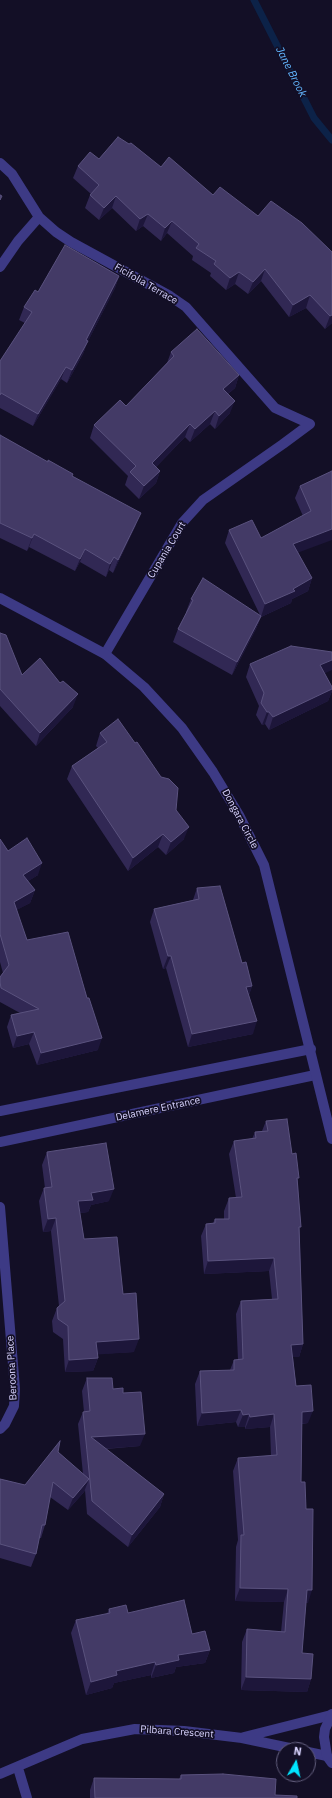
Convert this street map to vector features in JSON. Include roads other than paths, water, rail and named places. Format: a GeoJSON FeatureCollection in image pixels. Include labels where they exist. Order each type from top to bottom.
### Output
{"type":"FeatureCollection","features":[{"type":"Feature","properties":{"kind":"street","name":"Ficifolia Terrace"},"geometry":{"type":"LineString","coordinates":[[0,163],[12,174],[39,217],[71,242],[170,296],[186,307],[275,408],[310,424]]}},
{"type":"Feature","properties":{"kind":"street"},"geometry":{"type":"LineString","coordinates":[[0,267],[18,241],[39,217]]}},
{"type":"Feature","properties":{"kind":"street","name":"Cupania Court"},"geometry":{"type":"LineString","coordinates":[[105,654],[182,523],[203,500],[310,424]]}},
{"type":"Feature","properties":{"kind":"street","name":"Dongara Circle"},"geometry":{"type":"LineString","coordinates":[[0,598],[105,654],[144,687],[182,728],[213,772],[240,815],[264,865],[311,1049],[315,1075],[332,1139]]}},
{"type":"Feature","properties":{"kind":"street"},"geometry":{"type":"LineString","coordinates":[[0,1111],[311,1049]]}},
{"type":"Feature","properties":{"kind":"street","name":"Delamere Entrance"},"geometry":{"type":"LineString","coordinates":[[0,1142],[315,1075]]}},
{"type":"Feature","properties":{"kind":"street","name":"Beroona Place"},"geometry":{"type":"LineString","coordinates":[[0,1207],[15,1389],[14,1406],[5,1424],[0,1429]]}},
{"type":"Feature","properties":{"kind":"street"},"geometry":{"type":"LineString","coordinates":[[330,1759],[324,1736],[325,1729],[332,1715]]}},
{"type":"Feature","properties":{"kind":"street","name":"Pilbara Crescent"},"geometry":{"type":"LineString","coordinates":[[242,1738],[332,1715]]}},
{"type":"Feature","properties":{"kind":"street","name":"Pilbara Crescent"},"geometry":{"type":"LineString","coordinates":[[0,1774],[18,1768],[82,1739],[135,1729],[184,1731],[242,1738],[276,1745]]}},
{"type":"Feature","properties":{"kind":"street"},"geometry":{"type":"LineString","coordinates":[[316,1755],[330,1759]]}},
{"type":"Feature","properties":{"kind":"street"},"geometry":{"type":"LineString","coordinates":[[18,1768],[27,1798]]}},
{"type":"Feature","properties":{"kind":"waterway","name":"Jane Brook"},"geometry":{"type":"LineString","coordinates":[[254,0],[314,118],[332,140]]}}]}
